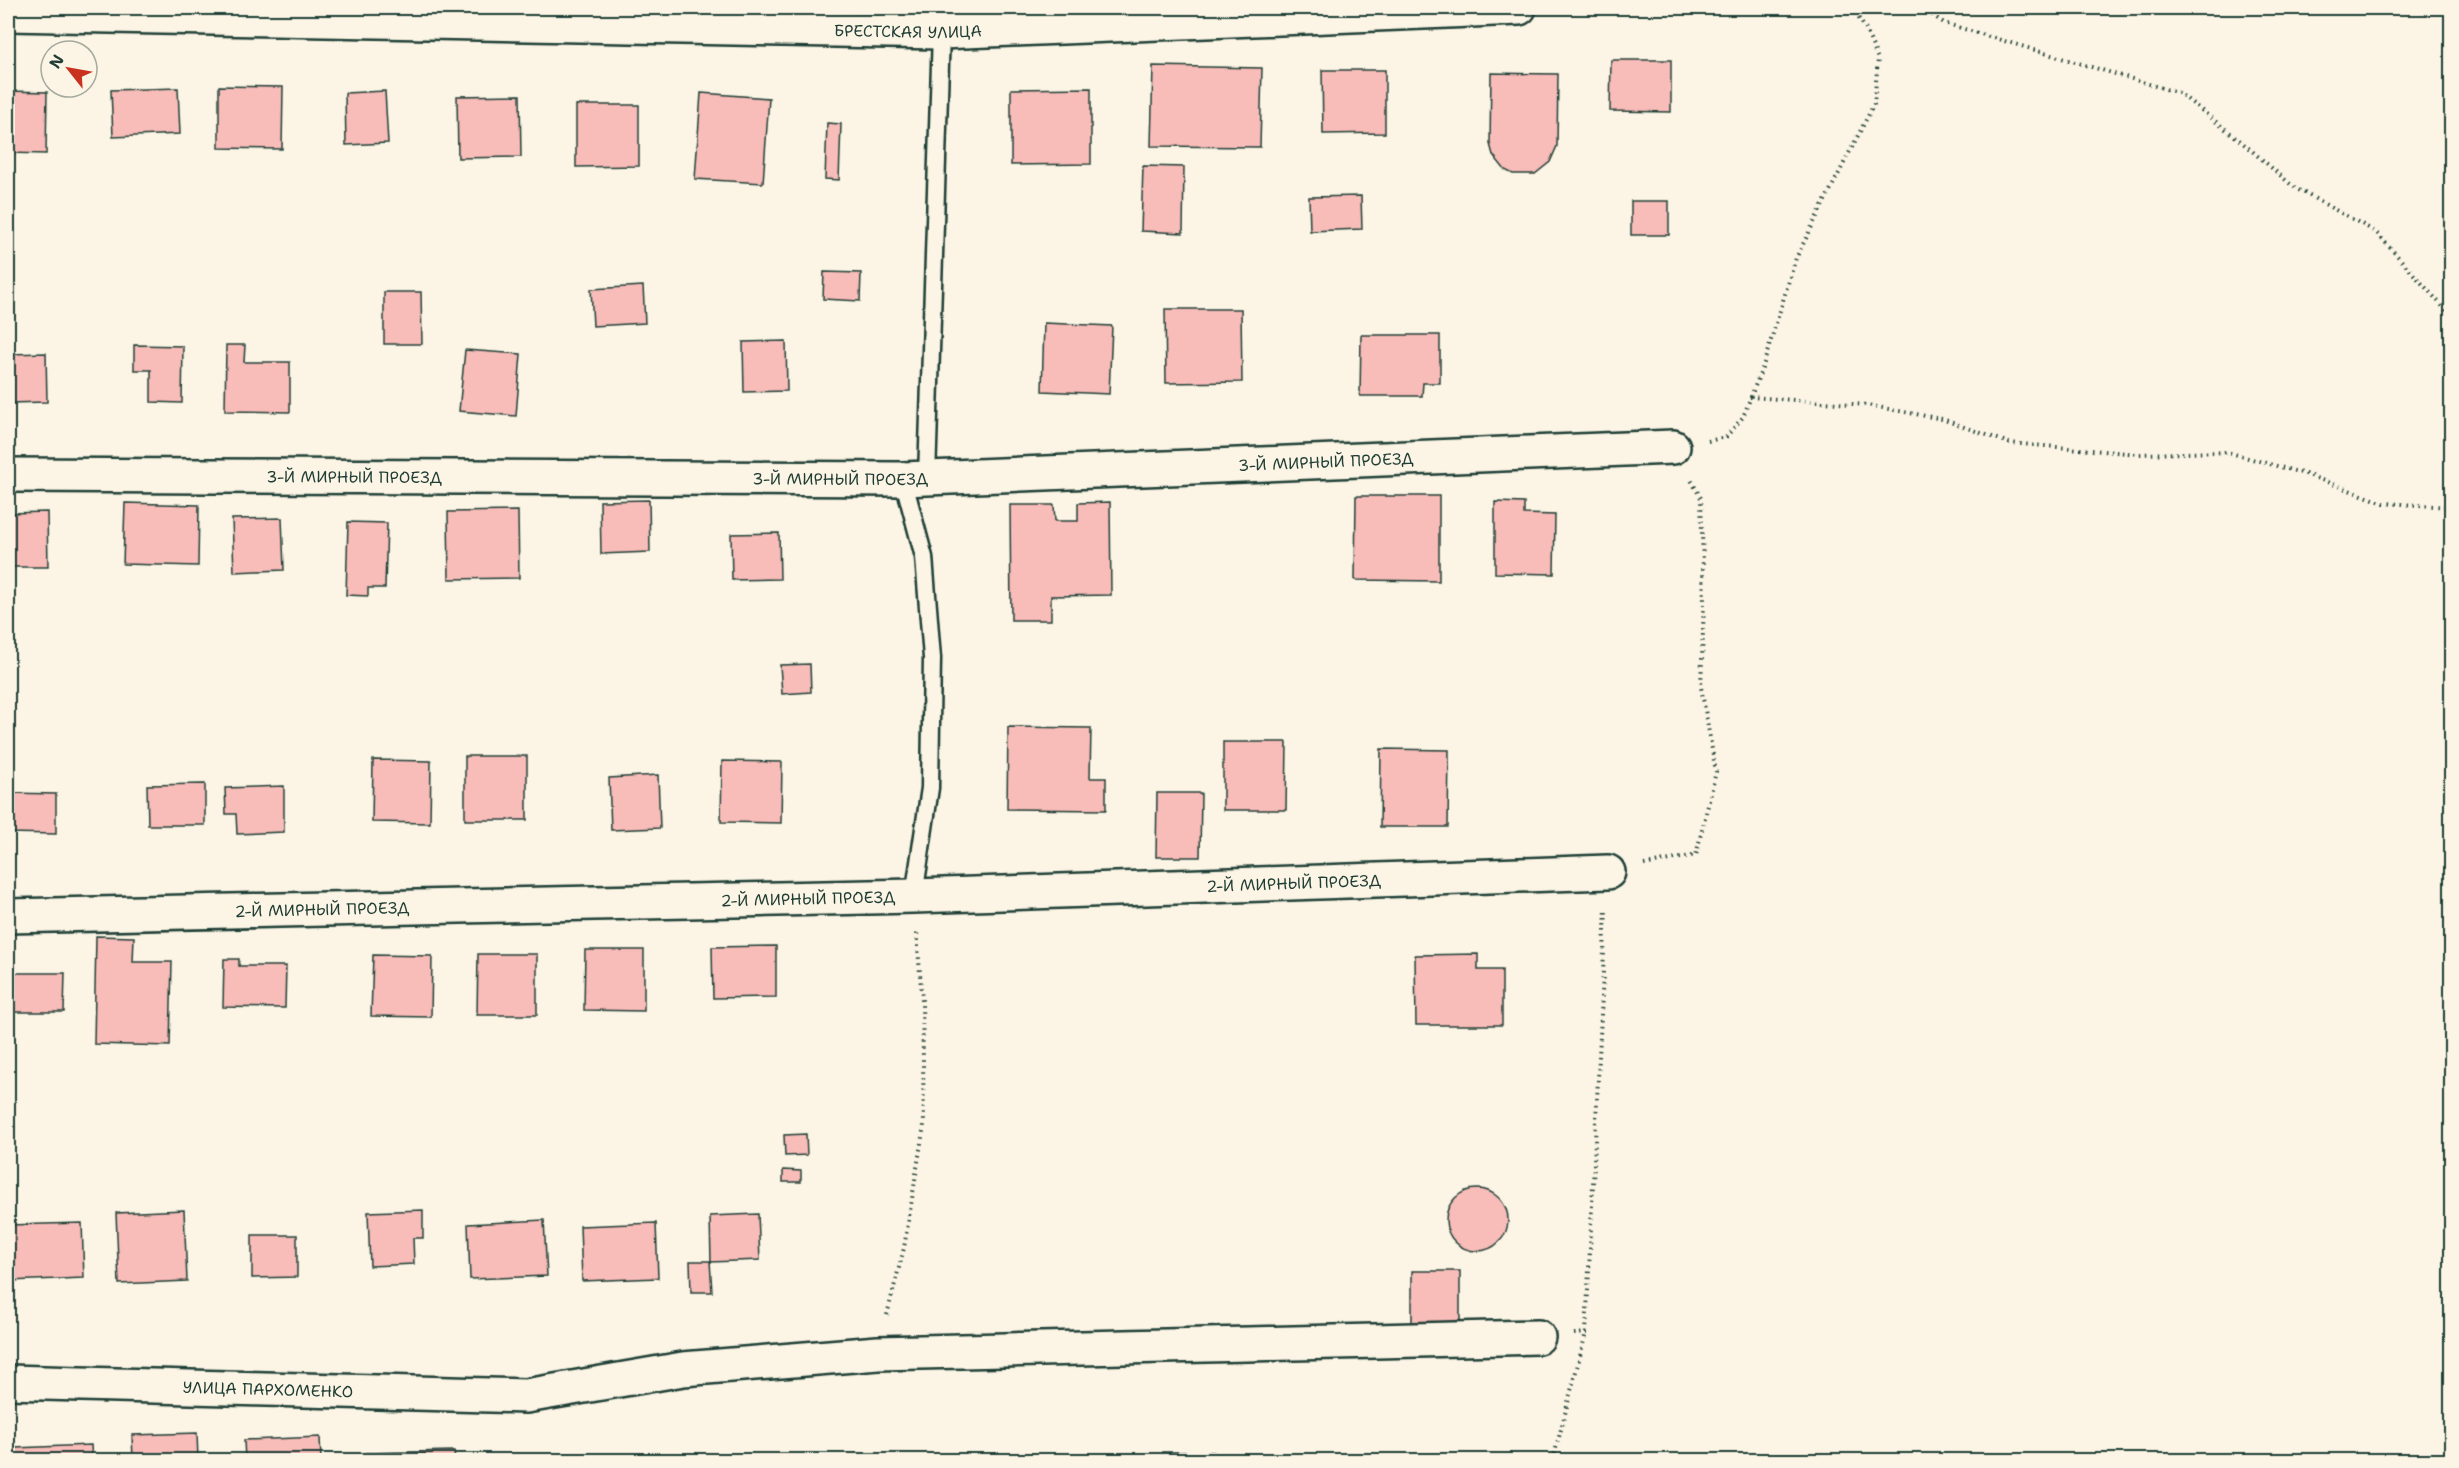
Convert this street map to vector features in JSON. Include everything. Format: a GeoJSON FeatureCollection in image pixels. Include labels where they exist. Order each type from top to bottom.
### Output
{"type":"FeatureCollection","features":[{"type":"Feature","properties":{"kind":"street","name":"БРЕСТСКАЯ УЛИЦА"},"geometry":{"type":"LineString","coordinates":[[8,14],[891,19],[941,32],[1519,8]]}},
{"type":"Feature","properties":{"kind":"street","name":"3-Й МИРНЫЙ ПРОЕЗД"},"geometry":{"type":"LineString","coordinates":[[8,475],[915,478],[1673,447]]}},
{"type":"Feature","properties":{"kind":"street","name":"2-Й МИРНЫЙ ПРОЕЗД"},"geometry":{"type":"LineString","coordinates":[[8,916],[914,896],[1608,872]]}},
{"type":"Feature","properties":{"kind":"street","name":"УЛИЦА ПАРХОМЕНКО"},"geometry":{"type":"LineString","coordinates":[[8,1382],[526,1396],[683,1369],[878,1353],[1538,1337]]}},
{"type":"Feature","properties":{"kind":"lane"},"geometry":{"type":"LineString","coordinates":[[914,896],[930,788],[932,658],[915,478],[941,32]]}},
{"type":"Feature","properties":{"kind":"path"},"geometry":{"type":"LineString","coordinates":[[1553,1461],[1586,1333],[1608,872],[1696,855],[1716,772],[1701,687],[1704,602],[1701,498],[1673,447],[1726,437],[1743,417],[1764,363],[1796,258],[1874,104],[1878,59],[1865,28],[1852,8]]}},
{"type":"Feature","properties":{"kind":"path"},"geometry":{"type":"LineString","coordinates":[[1922,8],[1944,23],[2179,93],[2237,138],[2295,188],[2376,232],[2451,317]]}},
{"type":"Feature","properties":{"kind":"path"},"geometry":{"type":"LineString","coordinates":[[1750,397],[1867,405],[1942,419],[2009,443],[2139,454],[2227,452],[2305,474],[2384,503],[2451,507]]}},
{"type":"Feature","properties":{"kind":"path"},"geometry":{"type":"LineString","coordinates":[[878,1353],[904,1248],[924,1125],[922,1001],[914,896]]}},
{"type":"Feature","properties":{"kind":"path"},"geometry":{"type":"LineString","coordinates":[[1538,1337],[1586,1333]]}},
{"type":"Feature","properties":{"kind":"building"},"geometry":{"type":"Polygon","coordinates":[[[1611,60],[1671,60],[1671,112],[1610,111],[1611,60]]]}},
{"type":"Feature","properties":{"kind":"building"},"geometry":{"type":"Polygon","coordinates":[[[1153,66],[1262,68],[1260,147],[1151,146],[1153,66]]]}},
{"type":"Feature","properties":{"kind":"building"},"geometry":{"type":"Polygon","coordinates":[[[1322,70],[1385,70],[1385,133],[1323,134],[1322,70]]]}},
{"type":"Feature","properties":{"kind":"building"},"geometry":{"type":"Polygon","coordinates":[[[1491,73],[1558,74],[1557,146],[1550,162],[1535,174],[1513,174],[1505,170],[1493,155],[1490,144],[1491,73]]]}},
{"type":"Feature","properties":{"kind":"building"},"geometry":{"type":"Polygon","coordinates":[[[219,86],[283,87],[282,149],[219,148],[219,86]]]}},
{"type":"Feature","properties":{"kind":"building"},"geometry":{"type":"Polygon","coordinates":[[[178,88],[180,134],[113,137],[111,90],[178,88]]]}},
{"type":"Feature","properties":{"kind":"building"},"geometry":{"type":"Polygon","coordinates":[[[1091,88],[1091,164],[1011,165],[1011,89],[1091,88]]]}},
{"type":"Feature","properties":{"kind":"building"},"geometry":{"type":"Polygon","coordinates":[[[8,91],[39,92],[39,99],[47,99],[46,154],[8,153],[8,91]]]}},
{"type":"Feature","properties":{"kind":"building"},"geometry":{"type":"Polygon","coordinates":[[[385,91],[388,143],[346,145],[345,93],[385,91]]]}},
{"type":"Feature","properties":{"kind":"building"},"geometry":{"type":"Polygon","coordinates":[[[701,93],[769,98],[763,183],[695,179],[701,93]]]}},
{"type":"Feature","properties":{"kind":"building"},"geometry":{"type":"Polygon","coordinates":[[[520,95],[521,157],[458,158],[457,96],[520,95]]]}},
{"type":"Feature","properties":{"kind":"building"},"geometry":{"type":"Polygon","coordinates":[[[576,105],[639,105],[639,166],[576,167],[576,105]]]}},
{"type":"Feature","properties":{"kind":"building"},"geometry":{"type":"Polygon","coordinates":[[[827,123],[841,124],[839,180],[825,179],[827,123]]]}},
{"type":"Feature","properties":{"kind":"building"},"geometry":{"type":"Polygon","coordinates":[[[1143,166],[1184,167],[1183,233],[1141,231],[1143,166]]]}},
{"type":"Feature","properties":{"kind":"building"},"geometry":{"type":"Polygon","coordinates":[[[1361,196],[1362,229],[1310,231],[1309,197],[1361,196]]]}},
{"type":"Feature","properties":{"kind":"building"},"geometry":{"type":"Polygon","coordinates":[[[1631,201],[1669,201],[1669,235],[1631,235],[1631,201]]]}},
{"type":"Feature","properties":{"kind":"building"},"geometry":{"type":"Polygon","coordinates":[[[824,272],[861,273],[860,301],[823,299],[824,272]]]}},
{"type":"Feature","properties":{"kind":"building"},"geometry":{"type":"Polygon","coordinates":[[[643,286],[645,323],[593,326],[591,289],[643,286]]]}},
{"type":"Feature","properties":{"kind":"building"},"geometry":{"type":"Polygon","coordinates":[[[384,292],[421,292],[422,344],[384,344],[384,292]]]}},
{"type":"Feature","properties":{"kind":"building"},"geometry":{"type":"Polygon","coordinates":[[[1165,309],[1241,309],[1242,382],[1166,383],[1165,309]]]}},
{"type":"Feature","properties":{"kind":"building"},"geometry":{"type":"Polygon","coordinates":[[[1044,323],[1112,326],[1109,394],[1042,391],[1044,323]]]}},
{"type":"Feature","properties":{"kind":"building"},"geometry":{"type":"Polygon","coordinates":[[[1361,335],[1440,335],[1440,383],[1423,383],[1422,396],[1360,396],[1361,335]]]}},
{"type":"Feature","properties":{"kind":"building"},"geometry":{"type":"Polygon","coordinates":[[[786,341],[787,391],[744,392],[743,342],[786,341]]]}},
{"type":"Feature","properties":{"kind":"building"},"geometry":{"type":"Polygon","coordinates":[[[134,345],[183,346],[182,403],[151,402],[151,370],[134,370],[134,345]]]}},
{"type":"Feature","properties":{"kind":"building"},"geometry":{"type":"Polygon","coordinates":[[[226,345],[245,345],[244,362],[290,362],[290,412],[225,411],[226,345]]]}},
{"type":"Feature","properties":{"kind":"building"},"geometry":{"type":"Polygon","coordinates":[[[465,350],[521,354],[516,416],[459,411],[465,350]]]}},
{"type":"Feature","properties":{"kind":"building"},"geometry":{"type":"Polygon","coordinates":[[[46,353],[47,402],[8,403],[8,354],[46,353]]]}},
{"type":"Feature","properties":{"kind":"building"},"geometry":{"type":"Polygon","coordinates":[[[1356,496],[1439,496],[1439,581],[1355,580],[1356,496]]]}},
{"type":"Feature","properties":{"kind":"building"},"geometry":{"type":"Polygon","coordinates":[[[649,500],[650,552],[601,554],[600,501],[649,500]]]}},
{"type":"Feature","properties":{"kind":"building"},"geometry":{"type":"Polygon","coordinates":[[[1110,502],[1111,595],[1051,596],[1051,620],[1011,620],[1010,505],[1054,505],[1055,521],[1078,521],[1078,503],[1110,502]]]}},
{"type":"Feature","properties":{"kind":"building"},"geometry":{"type":"Polygon","coordinates":[[[1495,502],[1524,503],[1524,514],[1555,515],[1554,574],[1495,573],[1495,502]]]}},
{"type":"Feature","properties":{"kind":"building"},"geometry":{"type":"Polygon","coordinates":[[[125,503],[199,505],[198,566],[123,564],[125,503]]]}},
{"type":"Feature","properties":{"kind":"building"},"geometry":{"type":"Polygon","coordinates":[[[518,511],[519,578],[449,579],[448,512],[518,511]]]}},
{"type":"Feature","properties":{"kind":"building"},"geometry":{"type":"Polygon","coordinates":[[[47,512],[48,567],[8,567],[8,513],[47,512]]]}},
{"type":"Feature","properties":{"kind":"building"},"geometry":{"type":"Polygon","coordinates":[[[282,518],[284,570],[234,572],[232,519],[282,518]]]}},
{"type":"Feature","properties":{"kind":"building"},"geometry":{"type":"Polygon","coordinates":[[[348,522],[387,523],[385,588],[368,588],[368,596],[346,595],[348,522]]]}},
{"type":"Feature","properties":{"kind":"building"},"geometry":{"type":"Polygon","coordinates":[[[779,533],[780,579],[732,580],[731,534],[779,533]]]}},
{"type":"Feature","properties":{"kind":"building"},"geometry":{"type":"Polygon","coordinates":[[[810,664],[811,692],[782,694],[780,665],[810,664]]]}},
{"type":"Feature","properties":{"kind":"building"},"geometry":{"type":"Polygon","coordinates":[[[1008,727],[1091,728],[1090,778],[1106,778],[1106,810],[1007,809],[1008,727]]]}},
{"type":"Feature","properties":{"kind":"building"},"geometry":{"type":"Polygon","coordinates":[[[1223,742],[1287,742],[1286,810],[1223,810],[1223,742]]]}},
{"type":"Feature","properties":{"kind":"building"},"geometry":{"type":"Polygon","coordinates":[[[1381,749],[1449,750],[1448,827],[1380,827],[1381,749]]]}},
{"type":"Feature","properties":{"kind":"building"},"geometry":{"type":"Polygon","coordinates":[[[465,756],[527,756],[527,820],[465,820],[465,756]]]}},
{"type":"Feature","properties":{"kind":"building"},"geometry":{"type":"Polygon","coordinates":[[[373,760],[431,761],[430,823],[372,822],[373,760]]]}},
{"type":"Feature","properties":{"kind":"building"},"geometry":{"type":"Polygon","coordinates":[[[722,761],[782,762],[781,823],[721,822],[722,761]]]}},
{"type":"Feature","properties":{"kind":"building"},"geometry":{"type":"Polygon","coordinates":[[[658,775],[660,828],[611,830],[609,778],[658,775]]]}},
{"type":"Feature","properties":{"kind":"building"},"geometry":{"type":"Polygon","coordinates":[[[205,784],[205,825],[148,825],[147,785],[205,784]]]}},
{"type":"Feature","properties":{"kind":"building"},"geometry":{"type":"Polygon","coordinates":[[[284,786],[284,832],[237,834],[236,814],[226,814],[225,788],[284,786]]]}},
{"type":"Feature","properties":{"kind":"building"},"geometry":{"type":"Polygon","coordinates":[[[8,793],[56,794],[56,834],[8,833],[8,793]]]}},
{"type":"Feature","properties":{"kind":"building"},"geometry":{"type":"Polygon","coordinates":[[[1157,793],[1201,793],[1200,857],[1156,857],[1157,793]]]}},
{"type":"Feature","properties":{"kind":"building"},"geometry":{"type":"Polygon","coordinates":[[[96,936],[134,937],[133,962],[172,962],[170,1046],[94,1044],[96,936]]]}},
{"type":"Feature","properties":{"kind":"building"},"geometry":{"type":"Polygon","coordinates":[[[776,946],[776,997],[713,998],[712,947],[776,946]]]}},
{"type":"Feature","properties":{"kind":"building"},"geometry":{"type":"Polygon","coordinates":[[[585,950],[644,950],[644,1011],[584,1010],[585,950]]]}},
{"type":"Feature","properties":{"kind":"building"},"geometry":{"type":"Polygon","coordinates":[[[478,954],[537,954],[537,1015],[477,1015],[478,954]]]}},
{"type":"Feature","properties":{"kind":"building"},"geometry":{"type":"Polygon","coordinates":[[[1478,954],[1478,970],[1502,970],[1502,1025],[1416,1025],[1415,955],[1478,954]]]}},
{"type":"Feature","properties":{"kind":"building"},"geometry":{"type":"Polygon","coordinates":[[[373,955],[432,956],[431,1017],[371,1016],[373,955]]]}},
{"type":"Feature","properties":{"kind":"building"},"geometry":{"type":"Polygon","coordinates":[[[224,959],[239,959],[239,966],[286,966],[285,1008],[223,1007],[224,959]]]}},
{"type":"Feature","properties":{"kind":"building"},"geometry":{"type":"Polygon","coordinates":[[[12,973],[65,973],[64,1012],[12,1012],[12,973]]]}},
{"type":"Feature","properties":{"kind":"building"},"geometry":{"type":"Polygon","coordinates":[[[806,1134],[807,1155],[785,1156],[784,1135],[806,1134]]]}},
{"type":"Feature","properties":{"kind":"building"},"geometry":{"type":"Polygon","coordinates":[[[783,1170],[801,1171],[801,1182],[783,1182],[783,1170]]]}},
{"type":"Feature","properties":{"kind":"building"},"geometry":{"type":"Polygon","coordinates":[[[1477,1189],[1499,1198],[1508,1220],[1499,1242],[1477,1251],[1455,1242],[1446,1220],[1455,1198],[1477,1189]]]}},
{"type":"Feature","properties":{"kind":"building"},"geometry":{"type":"Polygon","coordinates":[[[184,1210],[187,1281],[119,1284],[116,1213],[184,1210]]]}},
{"type":"Feature","properties":{"kind":"building"},"geometry":{"type":"Polygon","coordinates":[[[423,1210],[423,1238],[413,1238],[414,1264],[370,1266],[368,1212],[423,1210]]]}},
{"type":"Feature","properties":{"kind":"building"},"geometry":{"type":"Polygon","coordinates":[[[758,1214],[760,1260],[711,1262],[710,1216],[758,1214]]]}},
{"type":"Feature","properties":{"kind":"building"},"geometry":{"type":"Polygon","coordinates":[[[544,1220],[547,1276],[470,1279],[468,1224],[544,1220]]]}},
{"type":"Feature","properties":{"kind":"building"},"geometry":{"type":"Polygon","coordinates":[[[82,1223],[84,1278],[8,1281],[8,1225],[82,1223]]]}},
{"type":"Feature","properties":{"kind":"building"},"geometry":{"type":"Polygon","coordinates":[[[656,1223],[658,1278],[582,1281],[580,1226],[656,1223]]]}},
{"type":"Feature","properties":{"kind":"building"},"geometry":{"type":"Polygon","coordinates":[[[252,1235],[297,1235],[297,1277],[252,1278],[252,1235]]]}},
{"type":"Feature","properties":{"kind":"building"},"geometry":{"type":"Polygon","coordinates":[[[690,1261],[710,1261],[712,1292],[691,1292],[690,1261]]]}},
{"type":"Feature","properties":{"kind":"building"},"geometry":{"type":"Polygon","coordinates":[[[1412,1271],[1460,1271],[1460,1323],[1412,1323],[1412,1271]]]}},
{"type":"Feature","properties":{"kind":"building"},"geometry":{"type":"Polygon","coordinates":[[[197,1433],[198,1460],[133,1460],[132,1435],[197,1433]]]}},
{"type":"Feature","properties":{"kind":"building"},"geometry":{"type":"Polygon","coordinates":[[[320,1437],[321,1460],[245,1460],[244,1440],[320,1437]]]}},
{"type":"Feature","properties":{"kind":"building"},"geometry":{"type":"Polygon","coordinates":[[[91,1445],[92,1460],[14,1460],[14,1448],[91,1445]]]}},
{"type":"Feature","properties":{"kind":"building"},"geometry":{"type":"Polygon","coordinates":[[[454,1451],[455,1460],[365,1460],[365,1453],[454,1451]]]}},
{"type":"Feature","properties":{"kind":"building"},"geometry":{"type":"Polygon","coordinates":[[[1163,1452],[1214,1452],[1214,1460],[1163,1460],[1163,1452]]]}},
{"type":"Feature","properties":{"kind":"building"},"geometry":{"type":"Polygon","coordinates":[[[510,1454],[552,1456],[552,1460],[510,1460],[510,1454]]]}},
{"type":"Feature","properties":{"kind":"building"},"geometry":{"type":"Polygon","coordinates":[[[670,1458],[670,1460],[608,1460],[608,1459],[670,1458]]]}}]}
